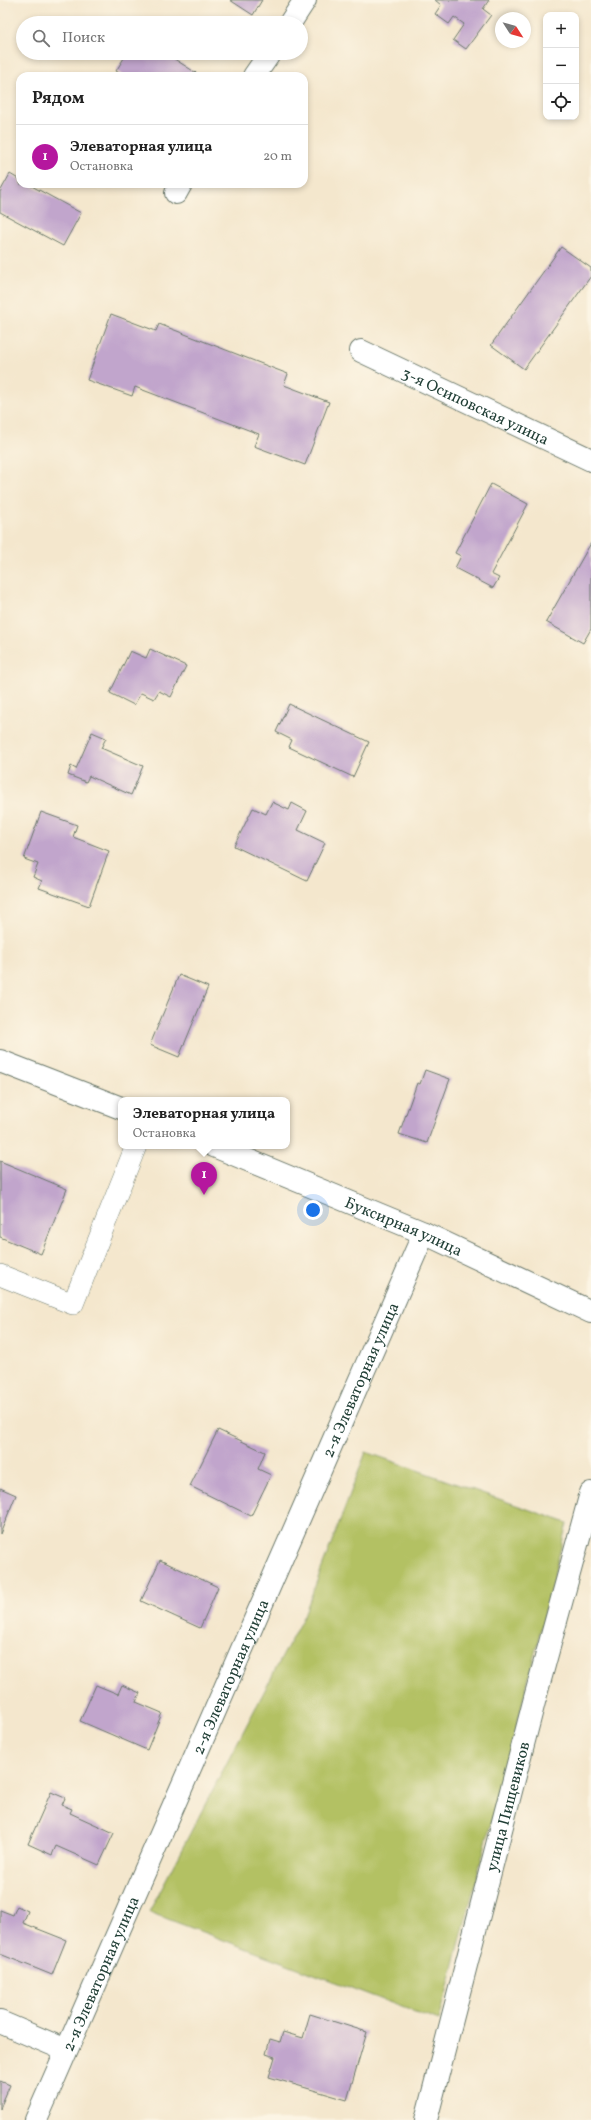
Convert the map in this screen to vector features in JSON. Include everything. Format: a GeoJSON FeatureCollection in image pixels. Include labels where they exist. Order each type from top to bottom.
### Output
{"type":"FeatureCollection","features":[{"type":"Feature","properties":{"kind":"street"},"geometry":{"type":"LineString","coordinates":[[295,16],[305,0]]}},
{"type":"Feature","properties":{"kind":"street"},"geometry":{"type":"LineString","coordinates":[[257,72],[265,60]]}},
{"type":"Feature","properties":{"kind":"street","name":"3-я Осиповская улица"},"geometry":{"type":"LineString","coordinates":[[361,351],[591,460]]}},
{"type":"Feature","properties":{"kind":"street"},"geometry":{"type":"LineString","coordinates":[[0,1061],[118,1107]]}},
{"type":"Feature","properties":{"kind":"street","name":"Буксирная улица"},"geometry":{"type":"LineString","coordinates":[[221,1149],[424,1233],[591,1312]]}},
{"type":"Feature","properties":{"kind":"street","name":"2-я Элеваторная улица"},"geometry":{"type":"LineString","coordinates":[[36,2120],[424,1233]]}},
{"type":"Feature","properties":{"kind":"street","name":"улица Пищевиков"},"geometry":{"type":"LineString","coordinates":[[426,2120],[535,1698],[591,1493]]}},
{"type":"Feature","properties":{"kind":"street"},"geometry":{"type":"LineString","coordinates":[[0,2022],[66,2050]]}},
{"type":"Feature","properties":{"kind":"lane"},"geometry":{"type":"LineString","coordinates":[[0,1275],[73,1304],[135,1149]]}},
{"type":"Feature","properties":{"kind":"green space"},"geometry":{"type":"Polygon","coordinates":[[[366,1452],[567,1523],[520,1713],[439,2021],[149,1912],[304,1615],[366,1452]]]}},
{"type":"Feature","properties":{"kind":"building"},"geometry":{"type":"Polygon","coordinates":[[[230,0],[262,0],[253,15],[230,0]]]}},
{"type":"Feature","properties":{"kind":"building"},"geometry":{"type":"Polygon","coordinates":[[[435,0],[489,0],[483,9],[491,15],[466,49],[453,40],[464,24],[454,17],[449,24],[435,14],[441,5],[435,0]]]}},
{"type":"Feature","properties":{"kind":"building"},"geometry":{"type":"Polygon","coordinates":[[[123,60],[176,60],[195,72],[118,72],[116,71],[123,60]]]}},
{"type":"Feature","properties":{"kind":"building"},"geometry":{"type":"Polygon","coordinates":[[[10,174],[16,178],[16,188],[35,188],[81,213],[63,246],[0,212],[0,192],[10,174]]]}},
{"type":"Feature","properties":{"kind":"building"},"geometry":{"type":"Polygon","coordinates":[[[561,247],[591,268],[591,276],[524,369],[491,345],[561,247]]]}},
{"type":"Feature","properties":{"kind":"building"},"geometry":{"type":"Polygon","coordinates":[[[111,314],[156,331],[159,324],[288,374],[284,385],[329,402],[305,465],[254,446],[259,434],[135,387],[132,396],[87,380],[111,314]]]}},
{"type":"Feature","properties":{"kind":"building"},"geometry":{"type":"Polygon","coordinates":[[[491,484],[528,504],[491,574],[499,578],[493,588],[455,568],[461,556],[455,553],[491,484]]]}},
{"type":"Feature","properties":{"kind":"building"},"geometry":{"type":"Polygon","coordinates":[[[591,543],[591,629],[583,643],[546,622],[591,543]]]}},
{"type":"Feature","properties":{"kind":"building"},"geometry":{"type":"Polygon","coordinates":[[[150,649],[186,666],[171,697],[159,691],[154,699],[141,693],[134,705],[110,693],[130,651],[146,658],[150,649]]]}},
{"type":"Feature","properties":{"kind":"building"},"geometry":{"type":"Polygon","coordinates":[[[289,704],[369,742],[353,777],[289,747],[292,740],[276,732],[289,704]]]}},
{"type":"Feature","properties":{"kind":"building"},"geometry":{"type":"Polygon","coordinates":[[[92,732],[106,738],[101,748],[143,766],[131,795],[89,776],[86,782],[68,775],[71,766],[76,769],[92,732]]]}},
{"type":"Feature","properties":{"kind":"building"},"geometry":{"type":"Polygon","coordinates":[[[272,802],[289,810],[292,803],[307,811],[298,830],[325,843],[307,881],[234,846],[253,808],[266,814],[272,802]]]}},
{"type":"Feature","properties":{"kind":"building"},"geometry":{"type":"Polygon","coordinates":[[[41,812],[77,825],[73,837],[109,851],[89,906],[39,888],[42,881],[33,877],[38,864],[24,859],[41,812]]]}},
{"type":"Feature","properties":{"kind":"building"},"geometry":{"type":"Polygon","coordinates":[[[179,975],[208,987],[179,1057],[150,1045],[179,975]]]}},
{"type":"Feature","properties":{"kind":"building"},"geometry":{"type":"Polygon","coordinates":[[[425,1070],[450,1079],[427,1143],[399,1134],[417,1083],[420,1084],[425,1070]]]}},
{"type":"Feature","properties":{"kind":"building"},"geometry":{"type":"Polygon","coordinates":[[[0,1161],[67,1189],[41,1254],[0,1237],[0,1161]]]}},
{"type":"Feature","properties":{"kind":"building"},"geometry":{"type":"Polygon","coordinates":[[[218,1430],[265,1452],[258,1469],[271,1475],[251,1516],[190,1486],[218,1430]]]}},
{"type":"Feature","properties":{"kind":"building"},"geometry":{"type":"Polygon","coordinates":[[[0,1488],[16,1495],[0,1534],[0,1488]]]}},
{"type":"Feature","properties":{"kind":"building"},"geometry":{"type":"Polygon","coordinates":[[[160,1560],[218,1587],[200,1628],[141,1601],[160,1560]]]}},
{"type":"Feature","properties":{"kind":"building"},"geometry":{"type":"Polygon","coordinates":[[[96,1685],[118,1694],[122,1685],[140,1693],[136,1702],[162,1713],[147,1750],[80,1721],[96,1685]]]}},
{"type":"Feature","properties":{"kind":"building"},"geometry":{"type":"Polygon","coordinates":[[[51,1792],[65,1798],[62,1805],[72,1809],[70,1813],[114,1833],[99,1865],[56,1846],[52,1855],[28,1844],[51,1792]]]}},
{"type":"Feature","properties":{"kind":"building"},"geometry":{"type":"Polygon","coordinates":[[[17,1906],[28,1911],[23,1923],[66,1940],[52,1975],[0,1954],[0,1910],[13,1915],[17,1906]]]}},
{"type":"Feature","properties":{"kind":"building"},"geometry":{"type":"Polygon","coordinates":[[[310,2014],[367,2032],[347,2100],[269,2077],[275,2057],[266,2054],[270,2039],[280,2042],[283,2032],[303,2038],[310,2014]]]}},
{"type":"Feature","properties":{"kind":"building"},"geometry":{"type":"Polygon","coordinates":[[[0,2081],[10,2085],[0,2108],[0,2081]]]}},
{"type":"Feature","properties":{"kind":"place","name":"Элеваторная улица"},"geometry":{"type":"Point","coordinates":[204,1195]}}]}
